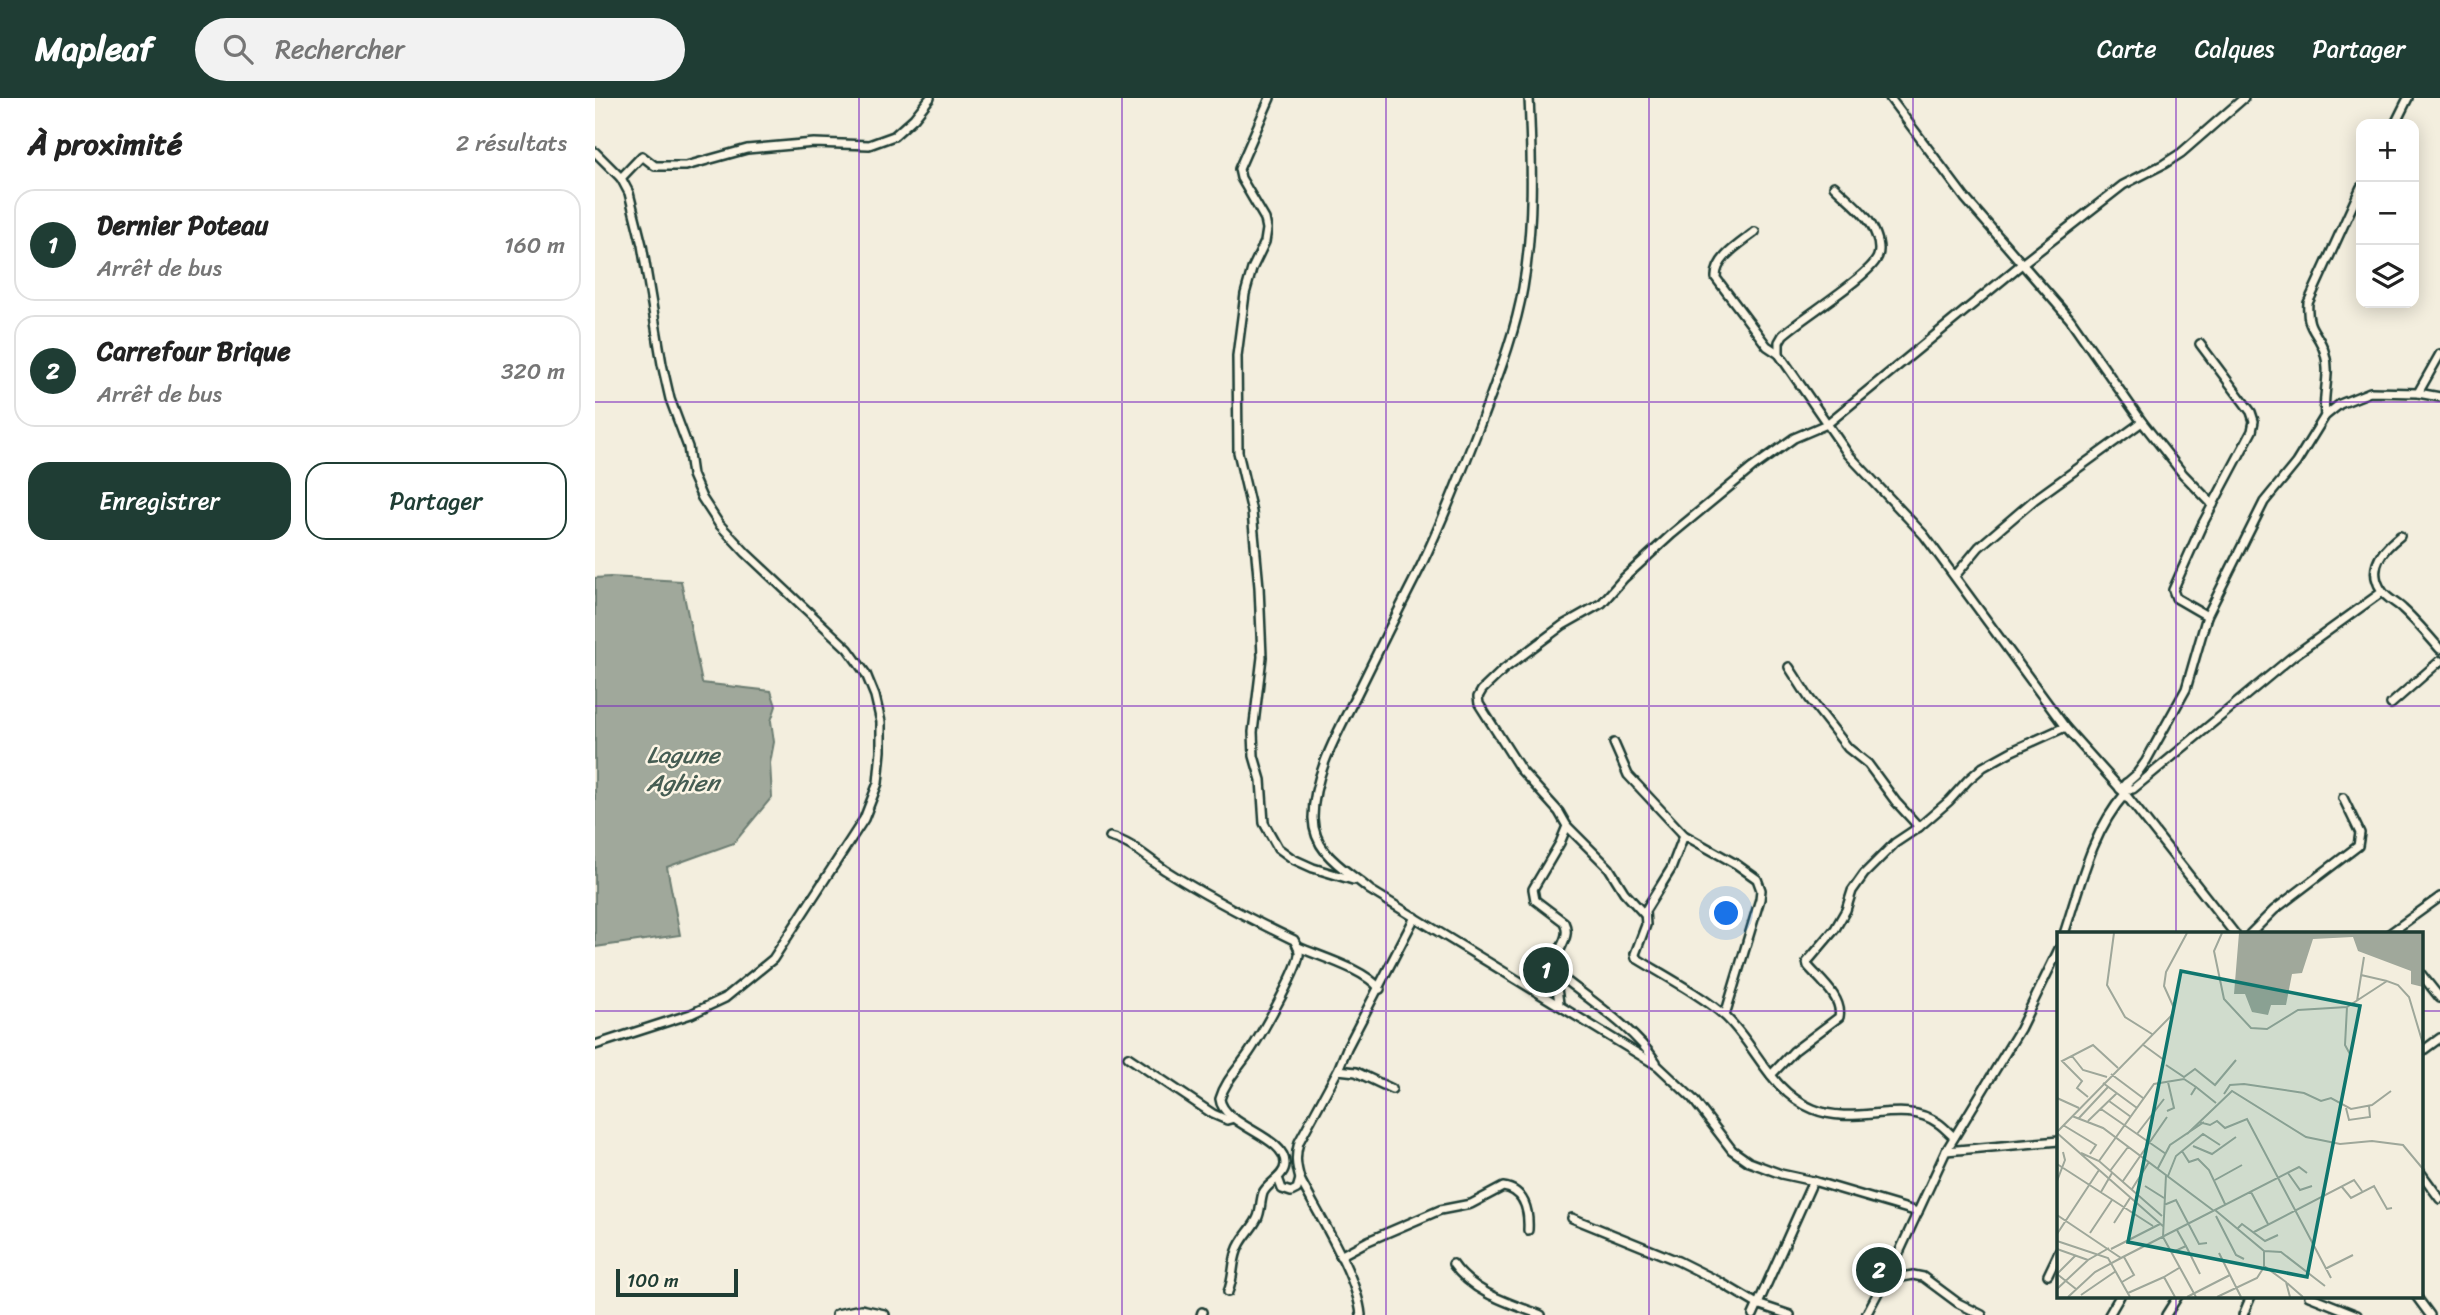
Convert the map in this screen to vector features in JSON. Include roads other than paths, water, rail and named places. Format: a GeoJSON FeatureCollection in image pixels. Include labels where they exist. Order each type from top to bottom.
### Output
{"type":"FeatureCollection","features":[{"type":"Feature","properties":{"kind":"street"},"geometry":{"type":"LineString","coordinates":[[621,178],[642,156],[655,166],[685,166],[747,149],[814,143],[869,145],[894,136],[914,118],[930,98]]}},
{"type":"Feature","properties":{"kind":"street"},"geometry":{"type":"LineString","coordinates":[[1270,98],[1239,169],[1241,178],[1265,219],[1267,229],[1265,242],[1252,269],[1245,294],[1237,356],[1238,452],[1256,540],[1262,657],[1252,732],[1254,756],[1261,780],[1264,823],[1278,848],[1293,859],[1313,868],[1361,882]]}},
{"type":"Feature","properties":{"kind":"street"},"geometry":{"type":"LineString","coordinates":[[1529,98],[1532,209],[1523,287],[1511,339],[1460,478],[1422,563],[1336,738],[1316,794],[1314,825],[1323,850],[1337,866],[1370,890],[1658,1066],[1693,1099],[1732,1150],[1749,1162],[1918,1212]]}},
{"type":"Feature","properties":{"kind":"street"},"geometry":{"type":"LineString","coordinates":[[1890,98],[1965,198],[2070,319],[2142,422],[2183,474],[2213,505]]}},
{"type":"Feature","properties":{"kind":"street"},"geometry":{"type":"LineString","coordinates":[[1645,915],[1624,892],[1609,869],[1567,826],[1559,812],[1521,770],[1479,704],[1478,697],[1482,690],[1504,669],[1563,625],[1602,603],[1624,578],[1672,534],[1752,468],[1794,438],[1827,424],[2023,263],[2123,185],[2181,153],[2244,98]]}},
{"type":"Feature","properties":{"kind":"street"},"geometry":{"type":"LineString","coordinates":[[2398,119],[2408,98]]}},
{"type":"Feature","properties":{"kind":"street"},"geometry":{"type":"LineString","coordinates":[[595,152],[621,178],[629,193],[638,225],[670,399],[688,447],[692,475],[702,498],[719,524],[737,543],[848,649],[875,696],[881,722],[878,783],[864,819],[773,959],[725,998],[691,1014],[595,1045]]}},
{"type":"Feature","properties":{"kind":"street"},"geometry":{"type":"LineString","coordinates":[[1779,354],[1779,342],[1783,335],[1847,287],[1873,264],[1879,255],[1877,238],[1865,216],[1834,186]]}},
{"type":"Feature","properties":{"kind":"street"},"geometry":{"type":"LineString","coordinates":[[2325,416],[2323,404],[2326,357],[2307,321],[2308,303],[2356,198]]}},
{"type":"Feature","properties":{"kind":"street"},"geometry":{"type":"LineString","coordinates":[[1755,232],[1720,261],[1715,268],[1716,278],[1759,337],[1779,354],[1848,454],[1924,534],[2065,727],[2124,789],[2234,932]]}},
{"type":"Feature","properties":{"kind":"street"},"geometry":{"type":"LineString","coordinates":[[2200,344],[2251,412],[2254,421],[2252,431],[2173,590],[2176,598],[2207,615]]}},
{"type":"Feature","properties":{"kind":"street"},"geometry":{"type":"LineString","coordinates":[[2418,393],[2440,354]]}},
{"type":"Feature","properties":{"kind":"street"},"geometry":{"type":"LineString","coordinates":[[2064,932],[2100,828],[2124,789],[2146,761],[2186,689],[2207,615],[2232,562],[2265,502],[2296,463],[2325,416],[2340,404],[2370,392],[2418,393],[2440,397]]}},
{"type":"Feature","properties":{"kind":"street"},"geometry":{"type":"LineString","coordinates":[[1955,576],[1979,547],[2034,500],[2142,422]]}},
{"type":"Feature","properties":{"kind":"street"},"geometry":{"type":"LineString","coordinates":[[2400,536],[2384,548],[2377,559],[2376,570],[2382,592],[2402,608],[2440,649]]}},
{"type":"Feature","properties":{"kind":"street"},"geometry":{"type":"LineString","coordinates":[[2124,789],[2133,789],[2292,657],[2382,592]]}},
{"type":"Feature","properties":{"kind":"street"},"geometry":{"type":"LineString","coordinates":[[2391,704],[2440,661]]}},
{"type":"Feature","properties":{"kind":"street"},"geometry":{"type":"LineString","coordinates":[[1789,667],[1848,748],[1868,764],[1896,802],[1919,827]]}},
{"type":"Feature","properties":{"kind":"street"},"geometry":{"type":"LineString","coordinates":[[1771,1075],[1794,1051],[1839,1017],[1837,1001],[1807,962],[1835,929],[1846,910],[1852,891],[1864,874],[1895,844],[1949,802],[1983,767],[2065,727]]}},
{"type":"Feature","properties":{"kind":"street"},"geometry":{"type":"LineString","coordinates":[[1614,743],[1628,775],[1684,835],[1757,879],[1761,890],[1760,899],[1725,1015]]}},
{"type":"Feature","properties":{"kind":"street"},"geometry":{"type":"LineString","coordinates":[[2251,932],[2274,910],[2358,846],[2360,833],[2343,798]]}},
{"type":"Feature","properties":{"kind":"street"},"geometry":{"type":"LineString","coordinates":[[1559,1004],[1555,961],[1564,942],[1566,928],[1564,922],[1535,900],[1533,889],[1567,826]]}},
{"type":"Feature","properties":{"kind":"street"},"geometry":{"type":"LineString","coordinates":[[1684,835],[1671,869],[1645,915],[1646,925],[1635,954],[1636,958],[1725,1015],[1785,1092],[1814,1109],[1849,1117],[1900,1111],[1917,1114],[1938,1123],[1954,1137]]}},
{"type":"Feature","properties":{"kind":"street"},"geometry":{"type":"LineString","coordinates":[[1110,837],[1121,840],[1175,876],[1241,914],[1294,940],[1298,947],[1296,966],[1247,1056],[1222,1092],[1221,1106],[1278,1149],[1285,1166]]}},
{"type":"Feature","properties":{"kind":"street"},"geometry":{"type":"LineString","coordinates":[[2390,932],[2440,897]]}},
{"type":"Feature","properties":{"kind":"street"},"geometry":{"type":"LineString","coordinates":[[1360,1315],[1360,1304],[1341,1256],[1300,1179],[1296,1154],[1299,1142],[1415,917]]}},
{"type":"Feature","properties":{"kind":"street"},"geometry":{"type":"LineString","coordinates":[[1298,947],[1346,967],[1380,989]]}},
{"type":"Feature","properties":{"kind":"street"},"geometry":{"type":"LineString","coordinates":[[1866,1315],[1946,1151],[2020,1029],[2057,952]]}},
{"type":"Feature","properties":{"kind":"street"},"geometry":{"type":"LineString","coordinates":[[1555,972],[1627,1030],[1650,1053],[1658,1066]]}},
{"type":"Feature","properties":{"kind":"street"},"geometry":{"type":"LineString","coordinates":[[2423,977],[2440,998]]}},
{"type":"Feature","properties":{"kind":"street"},"geometry":{"type":"LineString","coordinates":[[2423,1051],[2440,1038]]}},
{"type":"Feature","properties":{"kind":"street"},"geometry":{"type":"LineString","coordinates":[[1128,1057],[1213,1114],[1227,1120],[1234,1118]]}},
{"type":"Feature","properties":{"kind":"street"},"geometry":{"type":"LineString","coordinates":[[1338,1070],[1356,1072],[1392,1089]]}},
{"type":"Feature","properties":{"kind":"street"},"geometry":{"type":"LineString","coordinates":[[1946,1151],[2057,1141]]}},
{"type":"Feature","properties":{"kind":"street"},"geometry":{"type":"LineString","coordinates":[[1285,1166],[1296,1166]]}},
{"type":"Feature","properties":{"kind":"street"},"geometry":{"type":"LineString","coordinates":[[1228,1292],[1240,1241],[1259,1216],[1265,1189],[1278,1178],[1285,1166]]}},
{"type":"Feature","properties":{"kind":"street"},"geometry":{"type":"LineString","coordinates":[[2423,1176],[2440,1199]]}},
{"type":"Feature","properties":{"kind":"street"},"geometry":{"type":"LineString","coordinates":[[1278,1178],[1282,1189],[1288,1192],[1297,1189],[1300,1179]]}},
{"type":"Feature","properties":{"kind":"street"},"geometry":{"type":"LineString","coordinates":[[1753,1315],[1813,1181]]}},
{"type":"Feature","properties":{"kind":"street"},"geometry":{"type":"LineString","coordinates":[[1341,1256],[1368,1241],[1440,1210],[1471,1204],[1503,1187],[1514,1189],[1522,1198],[1528,1217],[1528,1230]]}},
{"type":"Feature","properties":{"kind":"street"},"geometry":{"type":"LineString","coordinates":[[1572,1218],[1678,1261],[1757,1304],[1790,1315]]}},
{"type":"Feature","properties":{"kind":"street"},"geometry":{"type":"LineString","coordinates":[[2048,1275],[2057,1256]]}},
{"type":"Feature","properties":{"kind":"street"},"geometry":{"type":"LineString","coordinates":[[1453,1264],[1460,1274],[1490,1295],[1541,1315]]}},
{"type":"Feature","properties":{"kind":"street"},"geometry":{"type":"LineString","coordinates":[[1885,1280],[1913,1275],[1923,1277],[1958,1303],[1982,1315]]}},
{"type":"Feature","properties":{"kind":"street"},"geometry":{"type":"LineString","coordinates":[[2109,1315],[2119,1298]]}},
{"type":"Feature","properties":{"kind":"street"},"geometry":{"type":"LineString","coordinates":[[2166,1315],[2177,1298]]}},
{"type":"Feature","properties":{"kind":"street"},"geometry":{"type":"LineString","coordinates":[[2243,1315],[2250,1298]]}},
{"type":"Feature","properties":{"kind":"street"},"geometry":{"type":"LineString","coordinates":[[2314,1298],[2357,1315]]}},
{"type":"Feature","properties":{"kind":"street"},"geometry":{"type":"LineString","coordinates":[[2418,1298],[2431,1315]]}},
{"type":"Feature","properties":{"kind":"street"},"geometry":{"type":"LineString","coordinates":[[837,1315],[861,1310],[884,1315]]}},
{"type":"Feature","properties":{"kind":"water","name":"Lagune Aghien"},"geometry":{"type":"Polygon","coordinates":[[[595,578],[681,581],[702,683],[771,691],[776,706],[771,721],[774,742],[770,763],[772,797],[734,843],[667,867],[680,935],[595,947],[595,578]]]}},
{"type":"Feature","properties":{"kind":"place","name":"Dernier Poteau"},"geometry":{"type":"Point","coordinates":[1546,970]}},
{"type":"Feature","properties":{"kind":"place","name":"Carrefour Brique"},"geometry":{"type":"Point","coordinates":[1879,1270]}}]}
